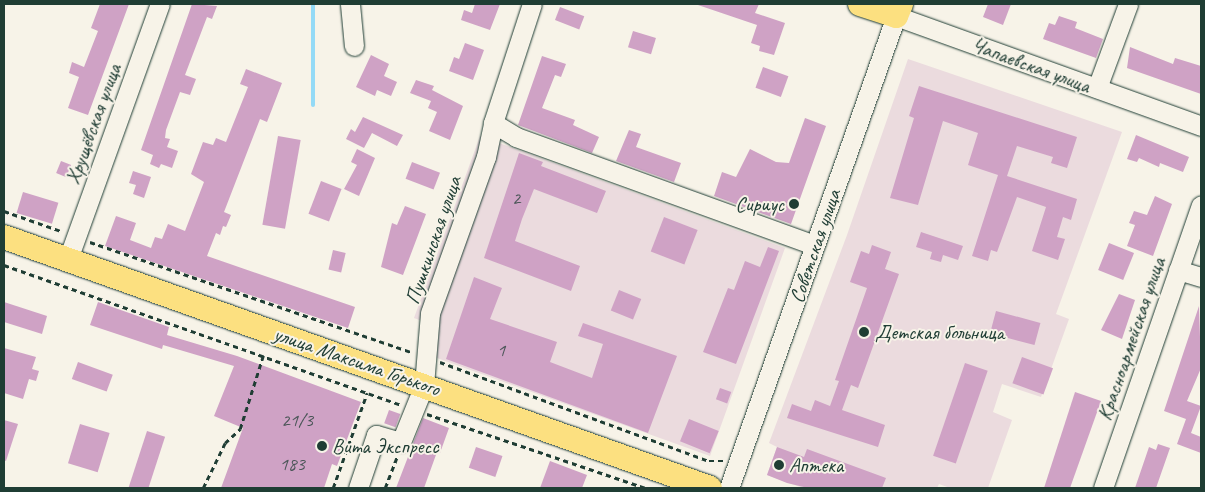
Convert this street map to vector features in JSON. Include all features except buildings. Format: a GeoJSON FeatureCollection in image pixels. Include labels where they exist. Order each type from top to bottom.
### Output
{"type":"FeatureCollection","features":[{"type":"Feature","properties":{"kind":"main road","name":"Чапаевская улица"},"geometry":{"type":"LineString","coordinates":[[860,4],[898,10]]}},
{"type":"Feature","properties":{"kind":"main road","name":"улица Максима Горького"},"geometry":{"type":"LineString","coordinates":[[4,237],[710,488]]}},
{"type":"Feature","properties":{"kind":"street","name":"Хрущёвская улица"},"geometry":{"type":"LineString","coordinates":[[68,259],[160,4]]}},
{"type":"Feature","properties":{"kind":"street"},"geometry":{"type":"LineString","coordinates":[[350,4],[354,46]]}},
{"type":"Feature","properties":{"kind":"street","name":"Пушкинская улица"},"geometry":{"type":"LineString","coordinates":[[401,442],[424,385],[428,357],[430,313],[486,157],[492,123],[532,4]]}},
{"type":"Feature","properties":{"kind":"street"},"geometry":{"type":"LineString","coordinates":[[1097,88],[1128,4]]}},
{"type":"Feature","properties":{"kind":"street","name":"Чапаевская улица"},"geometry":{"type":"LineString","coordinates":[[898,10],[1097,88],[1201,126]]}},
{"type":"Feature","properties":{"kind":"street","name":"Советская улица"},"geometry":{"type":"LineString","coordinates":[[729,488],[898,10]]}},
{"type":"Feature","properties":{"kind":"street"},"geometry":{"type":"LineString","coordinates":[[492,123],[516,137],[815,245]]}},
{"type":"Feature","properties":{"kind":"street","name":"Красноармейская улица"},"geometry":{"type":"LineString","coordinates":[[1103,488],[1201,205]]}},
{"type":"Feature","properties":{"kind":"street"},"geometry":{"type":"LineString","coordinates":[[1178,270],[1201,277]]}},
{"type":"Feature","properties":{"kind":"street"},"geometry":{"type":"LineString","coordinates":[[358,488],[376,435],[401,442]]}},
{"type":"Feature","properties":{"kind":"path"},"geometry":{"type":"LineString","coordinates":[[4,211],[428,357],[709,461],[717,459],[737,466]]}},
{"type":"Feature","properties":{"kind":"path"},"geometry":{"type":"LineString","coordinates":[[4,265],[415,410],[645,488]]}},
{"type":"Feature","properties":{"kind":"path"},"geometry":{"type":"LineString","coordinates":[[203,488],[225,443],[240,429],[263,356]]}},
{"type":"Feature","properties":{"kind":"path"},"geometry":{"type":"LineString","coordinates":[[333,488],[367,393]]}},
{"type":"Feature","properties":{"kind":"path"},"geometry":{"type":"LineString","coordinates":[[386,488],[401,442]]}},
{"type":"Feature","properties":{"kind":"shaded area"},"geometry":{"type":"Polygon","coordinates":[[[908,59],[1122,132],[1056,314],[1069,319],[1041,397],[1002,384],[993,412],[1012,420],[988,488],[950,488],[939,484],[937,488],[803,488],[767,475],[777,447],[769,443],[847,235],[908,59]]]}},
{"type":"Feature","properties":{"kind":"shaded area"},"geometry":{"type":"Polygon","coordinates":[[[480,136],[785,248],[710,456],[426,354],[427,323],[414,318],[480,136]]]}},
{"type":"Feature","properties":{"kind":"waterway"},"geometry":{"type":"LineString","coordinates":[[313,4],[313,105]]}},
{"type":"Feature","properties":{"kind":"place","name":"Сириус"},"geometry":{"type":"Point","coordinates":[794,204]}},
{"type":"Feature","properties":{"kind":"place","name":"Детская больница"},"geometry":{"type":"Point","coordinates":[864,332]}},
{"type":"Feature","properties":{"kind":"place","name":"Вита Экспресс"},"geometry":{"type":"Point","coordinates":[322,446]}},
{"type":"Feature","properties":{"kind":"place","name":"Аптека"},"geometry":{"type":"Point","coordinates":[779,465]}}]}
